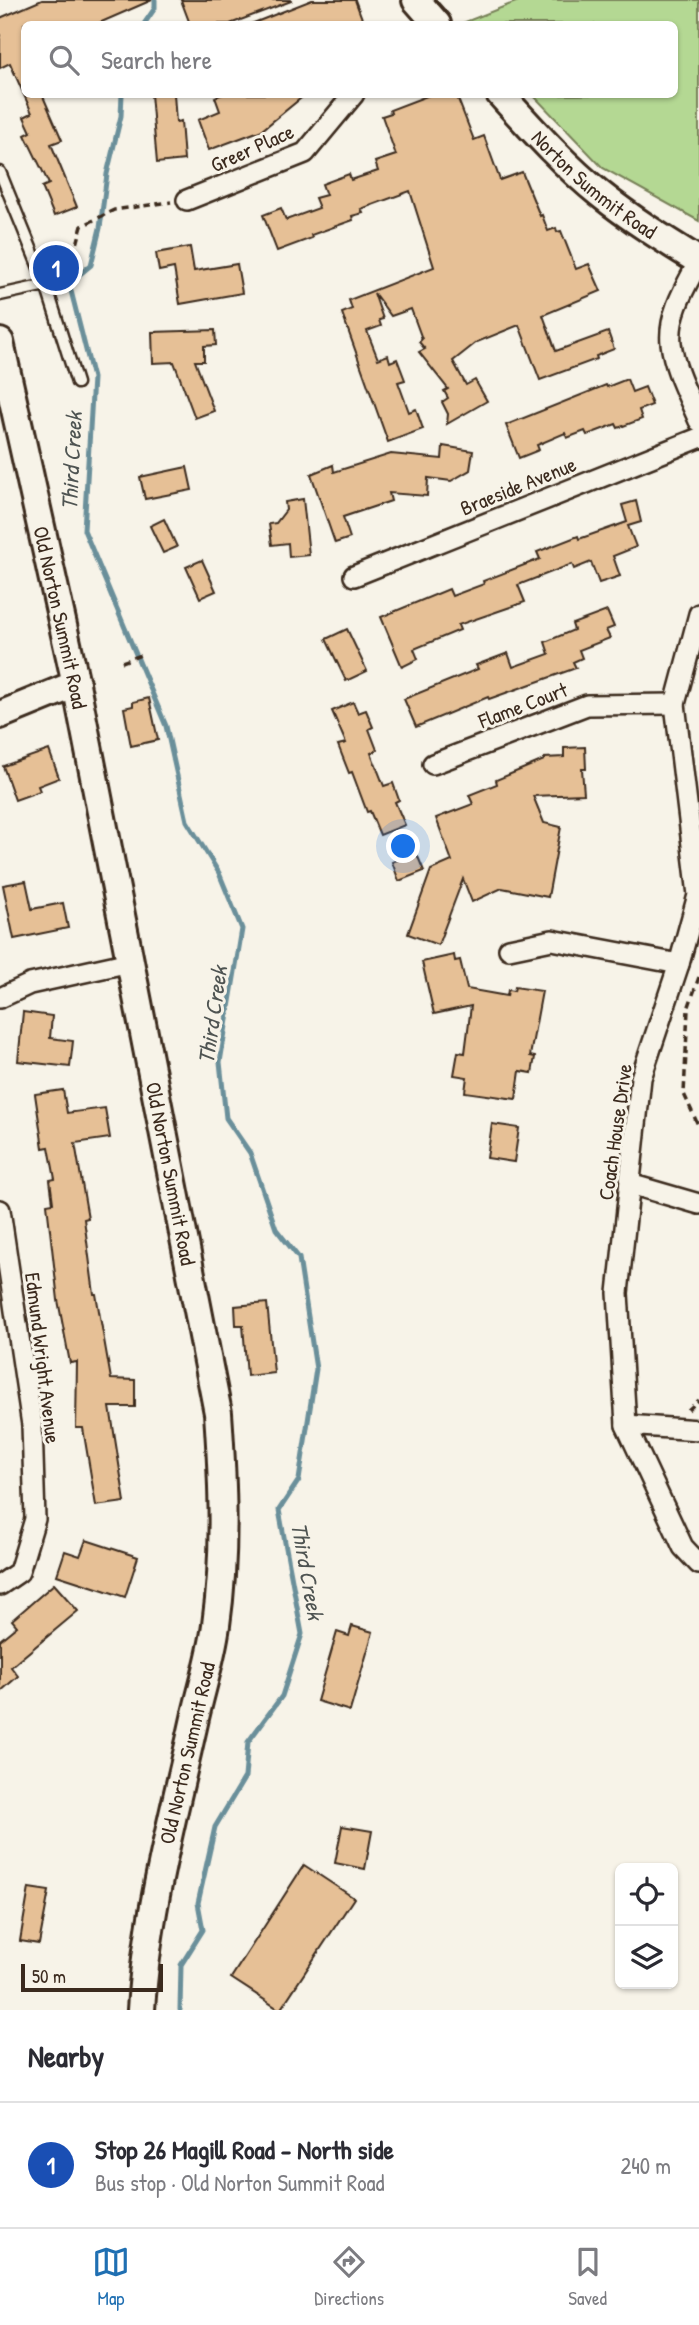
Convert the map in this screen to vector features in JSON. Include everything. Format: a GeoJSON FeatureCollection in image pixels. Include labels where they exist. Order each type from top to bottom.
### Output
{"type":"FeatureCollection","features":[{"type":"Feature","properties":{"kind":"main road"},"geometry":{"type":"LineString","coordinates":[[416,0],[434,21]]}},
{"type":"Feature","properties":{"kind":"main road","name":"Norton Summit Road"},"geometry":{"type":"LineString","coordinates":[[504,98],[598,192],[653,233],[699,261]]}},
{"type":"Feature","properties":{"kind":"main road","name":"Old Norton Summit Road"},"geometry":{"type":"LineString","coordinates":[[1,355],[76,684],[218,1413],[224,1494],[223,1564],[216,1628],[159,1881],[143,1979],[141,2010]]}},
{"type":"Feature","properties":{"kind":"main road"},"geometry":{"type":"LineString","coordinates":[[0,715],[76,684]]}},
{"type":"Feature","properties":{"kind":"street","name":"Greer Place"},"geometry":{"type":"LineString","coordinates":[[187,200],[305,153],[351,98]]}},
{"type":"Feature","properties":{"kind":"street"},"geometry":{"type":"LineString","coordinates":[[699,261],[678,302],[671,342],[676,363],[699,421]]}},
{"type":"Feature","properties":{"kind":"street","name":"Braeside Avenue"},"geometry":{"type":"LineString","coordinates":[[354,576],[699,438]]}},
{"type":"Feature","properties":{"kind":"street","name":"Coach House Drive"},"geometry":{"type":"LineString","coordinates":[[699,614],[675,704],[698,895],[679,964],[641,1078],[618,1293],[626,1425],[683,1548],[699,1564]]}},
{"type":"Feature","properties":{"kind":"street","name":"Flame Court"},"geometry":{"type":"LineString","coordinates":[[433,764],[587,705],[675,704]]}},
{"type":"Feature","properties":{"kind":"street"},"geometry":{"type":"LineString","coordinates":[[509,949],[552,940],[679,964]]}},
{"type":"Feature","properties":{"kind":"street"},"geometry":{"type":"LineString","coordinates":[[0,998],[30,984],[130,962]]}},
{"type":"Feature","properties":{"kind":"street"},"geometry":{"type":"LineString","coordinates":[[630,1184],[699,1204]]}},
{"type":"Feature","properties":{"kind":"street","name":"Edmund Wright Avenue"},"geometry":{"type":"LineString","coordinates":[[0,1210],[32,1425],[35,1519],[19,1572],[0,1585]]}},
{"type":"Feature","properties":{"kind":"street"},"geometry":{"type":"LineString","coordinates":[[626,1425],[699,1430]]}},
{"type":"Feature","properties":{"kind":"lane"},"geometry":{"type":"LineString","coordinates":[[0,172],[46,285],[77,383]]}},
{"type":"Feature","properties":{"kind":"lane"},"geometry":{"type":"LineString","coordinates":[[0,295],[46,285]]}},
{"type":"Feature","properties":{"kind":"path"},"geometry":{"type":"LineString","coordinates":[[38,265],[75,252],[82,226],[114,209],[187,200]]}},
{"type":"Feature","properties":{"kind":"path"},"geometry":{"type":"LineString","coordinates":[[122,662],[141,655]]}},
{"type":"Feature","properties":{"kind":"path"},"geometry":{"type":"LineString","coordinates":[[699,976],[688,1009],[684,1094],[699,1127]]}},
{"type":"Feature","properties":{"kind":"green space"},"geometry":{"type":"Polygon","coordinates":[[[521,0],[699,0],[699,221],[603,168],[536,98],[678,98],[678,21],[468,21],[521,0]]]}},
{"type":"Feature","properties":{"kind":"building"},"geometry":{"type":"Polygon","coordinates":[[[42,0],[152,0],[104,21],[21,21],[21,88],[10,63],[0,68],[0,18],[42,0]]]}},
{"type":"Feature","properties":{"kind":"building"},"geometry":{"type":"Polygon","coordinates":[[[181,0],[291,1],[238,21],[189,21],[181,0]]]}},
{"type":"Feature","properties":{"kind":"building"},"geometry":{"type":"Polygon","coordinates":[[[312,0],[355,0],[363,21],[259,21],[312,0]]]}},
{"type":"Feature","properties":{"kind":"building"},"geometry":{"type":"Polygon","coordinates":[[[25,98],[44,98],[62,140],[51,144],[77,207],[54,216],[42,187],[49,184],[25,135],[31,132],[24,117],[32,113],[25,98]]]}},
{"type":"Feature","properties":{"kind":"building"},"geometry":{"type":"Polygon","coordinates":[[[151,98],[174,98],[176,122],[181,121],[184,160],[157,163],[151,98]]]}},
{"type":"Feature","properties":{"kind":"building"},"geometry":{"type":"Polygon","coordinates":[[[215,98],[301,98],[262,130],[209,150],[198,120],[220,111],[215,98]]]}},
{"type":"Feature","properties":{"kind":"building"},"geometry":{"type":"Polygon","coordinates":[[[422,98],[458,98],[474,140],[484,136],[500,180],[522,172],[548,231],[556,228],[557,232],[561,231],[576,269],[589,264],[601,291],[543,315],[556,351],[608,332],[614,349],[596,356],[597,359],[540,380],[519,325],[477,342],[453,361],[466,385],[475,380],[487,401],[447,424],[448,414],[442,402],[448,398],[444,391],[448,389],[419,352],[425,349],[419,342],[422,339],[411,309],[391,316],[374,293],[383,319],[379,320],[381,326],[367,331],[378,359],[388,355],[390,362],[397,359],[405,380],[398,382],[409,412],[416,409],[423,429],[388,442],[342,313],[352,309],[349,300],[434,267],[410,191],[361,209],[363,213],[352,216],[353,220],[277,251],[263,215],[281,208],[286,220],[319,208],[315,198],[326,195],[322,184],[349,174],[351,180],[378,171],[375,162],[396,155],[382,116],[391,113],[390,110],[422,98]]]}},
{"type":"Feature","properties":{"kind":"building"},"geometry":{"type":"Polygon","coordinates":[[[190,247],[194,271],[237,264],[242,293],[180,304],[174,268],[159,271],[156,253],[190,247]]]}},
{"type":"Feature","properties":{"kind":"building"},"geometry":{"type":"Polygon","coordinates":[[[215,330],[216,345],[204,346],[204,361],[195,361],[214,411],[195,418],[174,362],[153,363],[152,332],[215,330]]]}},
{"type":"Feature","properties":{"kind":"building"},"geometry":{"type":"Polygon","coordinates":[[[627,379],[632,392],[645,387],[652,405],[639,410],[642,419],[618,428],[616,424],[587,435],[585,431],[567,438],[565,433],[537,445],[539,450],[519,458],[506,425],[627,379]]]}},
{"type":"Feature","properties":{"kind":"building"},"geometry":{"type":"Polygon","coordinates":[[[443,446],[473,451],[470,470],[451,481],[428,478],[427,496],[389,493],[391,501],[343,517],[350,538],[335,543],[311,474],[333,465],[334,472],[391,454],[442,459],[443,446]]]}},
{"type":"Feature","properties":{"kind":"building"},"geometry":{"type":"Polygon","coordinates":[[[187,467],[192,490],[145,499],[140,477],[187,467]]]}},
{"type":"Feature","properties":{"kind":"building"},"geometry":{"type":"Polygon","coordinates":[[[303,499],[309,555],[289,557],[288,543],[272,545],[269,524],[276,523],[286,510],[285,502],[303,499]]]}},
{"type":"Feature","properties":{"kind":"building"},"geometry":{"type":"Polygon","coordinates":[[[636,501],[641,522],[628,526],[636,547],[613,556],[620,576],[599,583],[591,562],[574,569],[572,564],[518,585],[525,602],[458,625],[460,630],[414,649],[418,659],[402,667],[381,617],[449,589],[452,596],[484,584],[483,581],[540,559],[537,552],[578,536],[579,539],[627,522],[622,505],[636,501]]]}},
{"type":"Feature","properties":{"kind":"building"},"geometry":{"type":"Polygon","coordinates":[[[164,519],[177,547],[163,553],[150,526],[164,519]]]}},
{"type":"Feature","properties":{"kind":"building"},"geometry":{"type":"Polygon","coordinates":[[[202,560],[216,591],[200,598],[186,567],[202,560]]]}},
{"type":"Feature","properties":{"kind":"building"},"geometry":{"type":"Polygon","coordinates":[[[607,611],[614,627],[606,630],[610,638],[579,650],[582,658],[573,662],[576,668],[489,699],[488,697],[416,727],[404,699],[478,669],[476,665],[508,653],[513,667],[549,654],[545,642],[574,630],[572,624],[607,611]]]}},
{"type":"Feature","properties":{"kind":"building"},"geometry":{"type":"Polygon","coordinates":[[[347,629],[367,671],[346,681],[326,639],[347,629]]]}},
{"type":"Feature","properties":{"kind":"building"},"geometry":{"type":"Polygon","coordinates":[[[149,698],[158,740],[131,746],[124,708],[133,706],[133,702],[149,698]]]}},
{"type":"Feature","properties":{"kind":"building"},"geometry":{"type":"Polygon","coordinates":[[[353,702],[358,713],[366,710],[373,727],[369,729],[377,750],[371,753],[384,786],[393,783],[399,800],[395,802],[405,825],[380,835],[338,745],[346,743],[332,711],[353,702]]]}},
{"type":"Feature","properties":{"kind":"building"},"geometry":{"type":"Polygon","coordinates":[[[585,747],[586,769],[582,769],[584,794],[533,796],[544,823],[561,827],[548,897],[502,888],[472,902],[463,879],[438,945],[408,934],[431,870],[452,861],[436,818],[473,804],[469,795],[497,784],[496,780],[544,758],[564,757],[564,748],[585,747]]]}},
{"type":"Feature","properties":{"kind":"building"},"geometry":{"type":"Polygon","coordinates":[[[49,750],[59,778],[38,786],[40,791],[15,800],[3,766],[49,750]]]}},
{"type":"Feature","properties":{"kind":"building"},"geometry":{"type":"Polygon","coordinates":[[[416,852],[424,871],[399,881],[392,862],[416,852]]]}},
{"type":"Feature","properties":{"kind":"building"},"geometry":{"type":"Polygon","coordinates":[[[26,881],[32,909],[63,903],[68,928],[14,939],[3,885],[26,881]]]}},
{"type":"Feature","properties":{"kind":"building"},"geometry":{"type":"Polygon","coordinates":[[[454,955],[455,961],[460,960],[467,989],[507,996],[508,990],[514,991],[515,987],[542,991],[530,1056],[535,1057],[532,1073],[520,1071],[516,1099],[465,1092],[467,1077],[454,1075],[458,1052],[465,1053],[471,1006],[434,1014],[422,962],[454,955]]]}},
{"type":"Feature","properties":{"kind":"building"},"geometry":{"type":"Polygon","coordinates":[[[23,1012],[52,1016],[50,1038],[73,1041],[70,1067],[18,1061],[23,1012]]]}},
{"type":"Feature","properties":{"kind":"building"},"geometry":{"type":"Polygon","coordinates":[[[63,1090],[67,1113],[105,1108],[110,1138],[75,1143],[88,1218],[84,1219],[94,1294],[111,1379],[135,1380],[135,1407],[110,1407],[125,1502],[96,1506],[83,1428],[76,1428],[77,1362],[70,1363],[58,1300],[47,1204],[53,1203],[50,1180],[55,1179],[49,1147],[43,1148],[35,1094],[63,1090]]]}},
{"type":"Feature","properties":{"kind":"building"},"geometry":{"type":"Polygon","coordinates":[[[492,1124],[519,1128],[514,1162],[487,1158],[492,1124]]]}},
{"type":"Feature","properties":{"kind":"building"},"geometry":{"type":"Polygon","coordinates":[[[267,1303],[274,1373],[247,1376],[243,1325],[236,1325],[235,1306],[267,1303]]]}},
{"type":"Feature","properties":{"kind":"building"},"geometry":{"type":"Polygon","coordinates":[[[86,1540],[138,1557],[125,1597],[57,1575],[65,1551],[80,1556],[86,1540]]]}},
{"type":"Feature","properties":{"kind":"building"},"geometry":{"type":"Polygon","coordinates":[[[54,1584],[78,1611],[11,1667],[18,1676],[0,1692],[0,1640],[17,1626],[12,1620],[54,1584]]]}},
{"type":"Feature","properties":{"kind":"building"},"geometry":{"type":"Polygon","coordinates":[[[352,1626],[373,1632],[350,1711],[317,1701],[337,1632],[349,1636],[352,1626]]]}},
{"type":"Feature","properties":{"kind":"building"},"geometry":{"type":"Polygon","coordinates":[[[342,1826],[372,1831],[365,1869],[335,1863],[342,1826]]]}},
{"type":"Feature","properties":{"kind":"building"},"geometry":{"type":"Polygon","coordinates":[[[304,1865],[354,1898],[280,2010],[231,1978],[304,1865]]]}},
{"type":"Feature","properties":{"kind":"building"},"geometry":{"type":"Polygon","coordinates":[[[29,1888],[49,1891],[39,1944],[20,1941],[29,1888]]]}},
{"type":"Feature","properties":{"kind":"waterway","name":"Third Creek"},"geometry":{"type":"LineString","coordinates":[[146,21],[155,8],[155,0]]}},
{"type":"Feature","properties":{"kind":"waterway","name":"Third Creek"},"geometry":{"type":"LineString","coordinates":[[122,98],[121,116],[107,174],[100,228],[91,265],[69,283],[93,378],[84,530],[166,726],[187,821],[219,873],[242,929],[220,1062],[226,1118],[250,1153],[276,1229],[299,1258],[316,1369],[299,1480],[279,1510],[302,1634],[282,1696],[248,1742],[245,1777],[215,1827],[198,1903],[203,1930],[181,1965],[180,2010]]}},
{"type":"Feature","properties":{"kind":"place","name":"Stop 26 Magill Road - North side"},"geometry":{"type":"Point","coordinates":[56,268]}}]}
